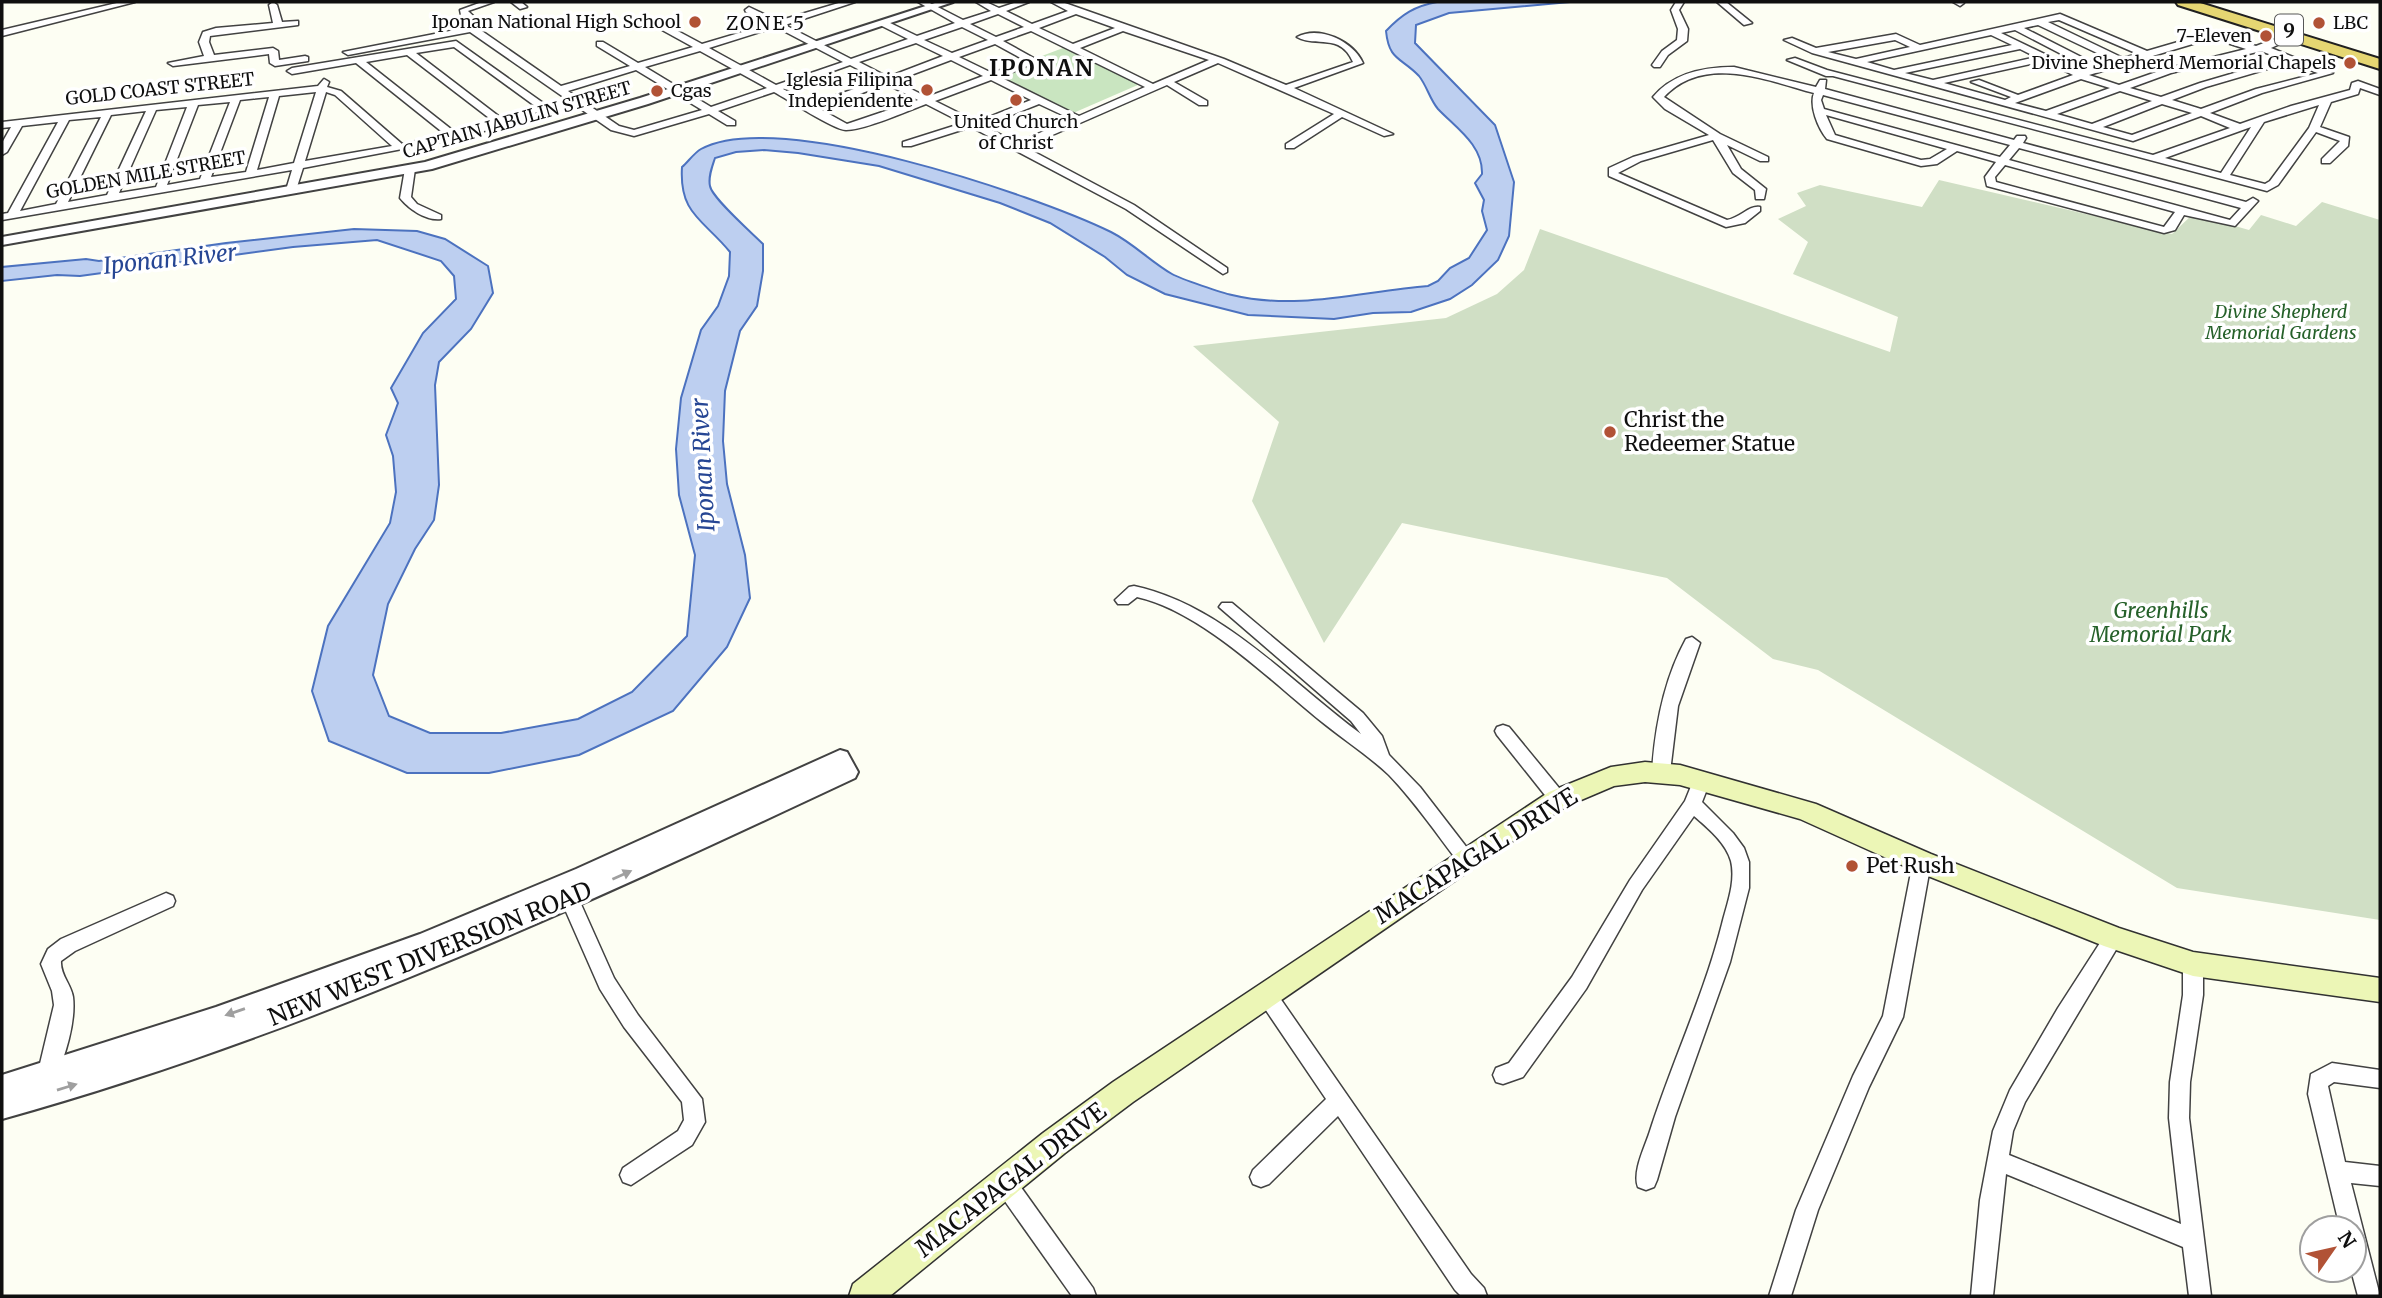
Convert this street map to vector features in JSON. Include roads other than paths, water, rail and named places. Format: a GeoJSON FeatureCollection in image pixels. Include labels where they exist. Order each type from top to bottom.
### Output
{"type":"FeatureCollection","features":[{"type":"Feature","properties":{"kind":"highway","name":"9"},"geometry":{"type":"LineString","coordinates":[[2183,2],[2380,64]]}},
{"type":"Feature","properties":{"kind":"highway","name":"9"},"geometry":{"type":"LineString","coordinates":[[2199,2],[2380,58]]}},
{"type":"Feature","properties":{"kind":"main road","name":"MACAPAGAL DRIVE"},"geometry":{"type":"LineString","coordinates":[[865,1296],[1005,1182],[1123,1092],[1465,858],[1558,799],[1611,777],[1661,772],[1697,792],[1807,811],[1922,862],[2114,938],[2193,964],[2380,990]]}},
{"type":"Feature","properties":{"kind":"street"},"geometry":{"type":"LineString","coordinates":[[2,33],[109,11],[131,2]]}},
{"type":"Feature","properties":{"kind":"street"},"geometry":{"type":"LineString","coordinates":[[173,63],[273,51],[274,61],[285,63],[479,27],[464,13],[467,4],[487,2],[498,14]]}},
{"type":"Feature","properties":{"kind":"street"},"geometry":{"type":"LineString","coordinates":[[563,89],[851,2]]}},
{"type":"Feature","properties":{"kind":"street","name":"CAPTAIN JABULIN STREET"},"geometry":{"type":"LineString","coordinates":[[2,241],[410,169],[488,150],[883,23],[927,4],[948,2]]}},
{"type":"Feature","properties":{"kind":"street"},"geometry":{"type":"LineString","coordinates":[[980,2],[1152,87]]}},
{"type":"Feature","properties":{"kind":"street"},"geometry":{"type":"LineString","coordinates":[[472,29],[563,89],[615,128],[631,134],[708,111],[1025,2]]}},
{"type":"Feature","properties":{"kind":"street"},"geometry":{"type":"LineString","coordinates":[[1055,2],[1099,21],[1125,27],[1217,60],[1388,134]]}},
{"type":"Feature","properties":{"kind":"street"},"geometry":{"type":"LineString","coordinates":[[1657,65],[1665,53],[1682,41],[1684,36],[1675,10],[1680,2]]}},
{"type":"Feature","properties":{"kind":"street"},"geometry":{"type":"LineString","coordinates":[[1721,2],[1747,23]]}},
{"type":"Feature","properties":{"kind":"street"},"geometry":{"type":"LineString","coordinates":[[656,23],[809,109],[851,127],[1034,61],[927,4]]}},
{"type":"Feature","properties":{"kind":"street"},"geometry":{"type":"LineString","coordinates":[[273,5],[278,25]]}},
{"type":"Feature","properties":{"kind":"street"},"geometry":{"type":"LineString","coordinates":[[749,10],[1130,207],[1223,270]]}},
{"type":"Feature","properties":{"kind":"street"},"geometry":{"type":"LineString","coordinates":[[809,109],[1076,11]]}},
{"type":"Feature","properties":{"kind":"street"},"geometry":{"type":"LineString","coordinates":[[1955,148],[1933,162],[1913,162],[1831,137],[1825,131],[1822,111],[1816,100],[1818,90],[1829,73],[1852,62],[2064,17],[2144,54]]}},
{"type":"Feature","properties":{"kind":"street"},"geometry":{"type":"LineString","coordinates":[[2040,22],[2121,61]]}},
{"type":"Feature","properties":{"kind":"street"},"geometry":{"type":"LineString","coordinates":[[210,58],[204,37],[209,33],[295,23]]}},
{"type":"Feature","properties":{"kind":"street"},"geometry":{"type":"LineString","coordinates":[[883,23],[1078,119]]}},
{"type":"Feature","properties":{"kind":"street"},"geometry":{"type":"LineString","coordinates":[[1072,48],[1125,27]]}},
{"type":"Feature","properties":{"kind":"street"},"geometry":{"type":"LineString","coordinates":[[2018,27],[2098,69]]}},
{"type":"Feature","properties":{"kind":"street"},"geometry":{"type":"LineString","coordinates":[[1989,31],[2080,75],[2200,112],[2238,127]]}},
{"type":"Feature","properties":{"kind":"street"},"geometry":{"type":"LineString","coordinates":[[2181,211],[2171,228],[2164,230],[2001,188],[1991,184],[1989,179],[2030,127],[2046,114],[2175,69],[2256,48],[2286,34]]}},
{"type":"Feature","properties":{"kind":"street"},"geometry":{"type":"LineString","coordinates":[[1283,89],[1358,62],[1358,58],[1342,42],[1302,37]]}},
{"type":"Feature","properties":{"kind":"street"},"geometry":{"type":"LineString","coordinates":[[1815,51],[1896,37],[1922,49]]}},
{"type":"Feature","properties":{"kind":"street"},"geometry":{"type":"LineString","coordinates":[[1789,40],[1852,62],[2133,138],[2267,88],[2328,73],[2292,59],[2215,37],[2121,61],[2005,103]]}},
{"type":"Feature","properties":{"kind":"street","name":"GOLDEN MILE STREET"},"geometry":{"type":"LineString","coordinates":[[7,216],[297,168],[400,148],[454,136],[542,109],[458,44],[410,53]]}},
{"type":"Feature","properties":{"kind":"street"},"geometry":{"type":"LineString","coordinates":[[600,44],[731,123]]}},
{"type":"Feature","properties":{"kind":"street"},"geometry":{"type":"LineString","coordinates":[[1894,72],[2019,46]]}},
{"type":"Feature","properties":{"kind":"street"},"geometry":{"type":"LineString","coordinates":[[292,71],[410,53],[501,123]]}},
{"type":"Feature","properties":{"kind":"street"},"geometry":{"type":"LineString","coordinates":[[1934,83],[2044,58]]}},
{"type":"Feature","properties":{"kind":"street"},"geometry":{"type":"LineString","coordinates":[[2093,127],[2160,100],[2292,59]]}},
{"type":"Feature","properties":{"kind":"street"},"geometry":{"type":"LineString","coordinates":[[1016,147],[1217,60]]}},
{"type":"Feature","properties":{"kind":"street"},"geometry":{"type":"LineString","coordinates":[[1792,60],[1829,73],[2253,187],[2270,187],[2314,128],[2326,101]]}},
{"type":"Feature","properties":{"kind":"street"},"geometry":{"type":"LineString","coordinates":[[359,61],[454,136]]}},
{"type":"Feature","properties":{"kind":"street"},"geometry":{"type":"LineString","coordinates":[[291,191],[330,66]]}},
{"type":"Feature","properties":{"kind":"street"},"geometry":{"type":"LineString","coordinates":[[1764,159],[1716,136],[1706,127],[1669,107],[1658,97],[1671,83],[1730,69],[1765,75],[2247,206]]}},
{"type":"Feature","properties":{"kind":"street"},"geometry":{"type":"LineString","coordinates":[[1166,81],[1203,103]]}},
{"type":"Feature","properties":{"kind":"street"},"geometry":{"type":"LineString","coordinates":[[1976,82],[2019,97]]}},
{"type":"Feature","properties":{"kind":"street"},"geometry":{"type":"LineString","coordinates":[[2151,159],[2261,119],[2355,92],[2355,85],[2358,84],[2380,92]]}},
{"type":"Feature","properties":{"kind":"street"},"geometry":{"type":"LineString","coordinates":[[322,88],[338,93],[400,148]]}},
{"type":"Feature","properties":{"kind":"street","name":"GOLD COAST STREET"},"geometry":{"type":"LineString","coordinates":[[2,125],[322,88]]}},
{"type":"Feature","properties":{"kind":"street"},"geometry":{"type":"LineString","coordinates":[[250,175],[275,94]]}},
{"type":"Feature","properties":{"kind":"street"},"geometry":{"type":"LineString","coordinates":[[204,183],[236,98]]}},
{"type":"Feature","properties":{"kind":"street"},"geometry":{"type":"LineString","coordinates":[[907,144],[973,125],[1037,101]]}},
{"type":"Feature","properties":{"kind":"street"},"geometry":{"type":"LineString","coordinates":[[160,190],[194,102]]}},
{"type":"Feature","properties":{"kind":"street"},"geometry":{"type":"LineString","coordinates":[[111,198],[153,107]]}},
{"type":"Feature","properties":{"kind":"street"},"geometry":{"type":"LineString","coordinates":[[1822,111],[2231,223],[2236,221],[2253,200],[2253,187]]}},
{"type":"Feature","properties":{"kind":"street"},"geometry":{"type":"LineString","coordinates":[[60,208],[108,112]]}},
{"type":"Feature","properties":{"kind":"street"},"geometry":{"type":"LineString","coordinates":[[1290,146],[1342,113]]}},
{"type":"Feature","properties":{"kind":"street"},"geometry":{"type":"LineString","coordinates":[[7,216],[65,118]]}},
{"type":"Feature","properties":{"kind":"street"},"geometry":{"type":"LineString","coordinates":[[2223,178],[2261,119]]}},
{"type":"Feature","properties":{"kind":"street"},"geometry":{"type":"LineString","coordinates":[[2,152],[18,123]]}},
{"type":"Feature","properties":{"kind":"street"},"geometry":{"type":"LineString","coordinates":[[2314,128],[2345,139],[2344,144],[2326,161]]}},
{"type":"Feature","properties":{"kind":"street"},"geometry":{"type":"LineString","coordinates":[[1716,136],[1737,171],[1761,189],[1760,197]]}},
{"type":"Feature","properties":{"kind":"street"},"geometry":{"type":"LineString","coordinates":[[1716,136],[1616,167],[1613,174],[1726,224],[1741,221],[1756,209]]}},
{"type":"Feature","properties":{"kind":"street"},"geometry":{"type":"LineString","coordinates":[[410,169],[405,198],[413,206],[438,217]]}},
{"type":"Feature","properties":{"kind":"street"},"geometry":{"type":"LineString","coordinates":[[1123,600],[1125,596],[1139,591],[1162,597],[1182,608],[1270,671],[1381,758],[1413,790],[1465,858]]}},
{"type":"Feature","properties":{"kind":"street"},"geometry":{"type":"LineString","coordinates":[[1227,607],[1357,717],[1376,741],[1381,758]]}},
{"type":"Feature","properties":{"kind":"street"},"geometry":{"type":"LineString","coordinates":[[1661,772],[1662,743],[1672,702],[1692,643]]}},
{"type":"Feature","properties":{"kind":"street"},"geometry":{"type":"LineString","coordinates":[[1503,731],[1558,799]]}},
{"type":"Feature","properties":{"kind":"street","name":"NEW WEST DIVERSION ROAD"},"geometry":{"type":"LineString","coordinates":[[2,1087],[239,1011],[429,940],[678,832],[844,765],[569,898],[433,958],[161,1058],[2,1107]]}},
{"type":"Feature","properties":{"kind":"street"},"geometry":{"type":"LineString","coordinates":[[1503,1075],[1516,1070],[1579,983],[1636,885],[1697,792],[1734,847],[1740,861],[1741,878],[1718,973],[1655,1145],[1646,1180]]}},
{"type":"Feature","properties":{"kind":"street"},"geometry":{"type":"LineString","coordinates":[[1780,1296],[1807,1210],[1860,1083],[1893,1017],[1922,862]]}},
{"type":"Feature","properties":{"kind":"street"},"geometry":{"type":"LineString","coordinates":[[569,898],[607,984],[631,1021],[692,1098],[695,1122],[685,1138],[631,1175]]}},
{"type":"Feature","properties":{"kind":"street"},"geometry":{"type":"LineString","coordinates":[[48,1073],[63,996],[50,967],[52,958],[58,950],[68,945],[166,901]]}},
{"type":"Feature","properties":{"kind":"street"},"geometry":{"type":"LineString","coordinates":[[1982,1296],[1997,1160],[2003,1131],[2017,1097],[2065,1014],[2114,938]]}},
{"type":"Feature","properties":{"kind":"street"},"geometry":{"type":"LineString","coordinates":[[2193,964],[2193,995],[2180,1082],[2179,1118],[2200,1296]]}},
{"type":"Feature","properties":{"kind":"street"},"geometry":{"type":"LineString","coordinates":[[1266,995],[1463,1282],[1476,1296]]}},
{"type":"Feature","properties":{"kind":"street"},"geometry":{"type":"LineString","coordinates":[[2348,1214],[2318,1094],[2318,1081],[2332,1072],[2380,1079]]}},
{"type":"Feature","properties":{"kind":"street"},"geometry":{"type":"LineString","coordinates":[[1261,1177],[1339,1101]]}},
{"type":"Feature","properties":{"kind":"street"},"geometry":{"type":"LineString","coordinates":[[1997,1160],[2192,1240]]}},
{"type":"Feature","properties":{"kind":"street"},"geometry":{"type":"LineString","coordinates":[[2337,1171],[2380,1176]]}},
{"type":"Feature","properties":{"kind":"street"},"geometry":{"type":"LineString","coordinates":[[1005,1182],[1085,1296]]}},
{"type":"Feature","properties":{"kind":"water","name":"Iponan River"},"geometry":{"type":"Polygon","coordinates":[[[1437,2],[1570,2],[1449,13],[1416,25],[1415,43],[1495,125],[1514,182],[1509,236],[1498,260],[1472,285],[1450,299],[1411,312],[1373,313],[1334,319],[1248,315],[1165,294],[1127,275],[1105,257],[1050,223],[1000,203],[879,166],[764,150],[736,152],[715,158],[710,179],[712,191],[763,244],[763,271],[757,306],[740,331],[725,391],[723,441],[727,484],[745,555],[750,598],[727,647],[673,711],[579,755],[489,773],[407,773],[329,741],[312,691],[328,626],[390,523],[396,492],[393,456],[386,435],[398,403],[391,388],[423,333],[456,299],[454,276],[441,261],[377,240],[293,247],[80,276],[57,275],[2,281],[2,267],[86,259],[99,261],[354,229],[417,231],[445,239],[488,266],[493,293],[471,329],[439,362],[435,385],[439,485],[434,520],[415,549],[388,604],[373,675],[389,716],[430,733],[501,733],[578,719],[632,692],[687,636],[695,555],[679,495],[676,449],[681,398],[701,330],[718,306],[729,276],[730,252],[695,215],[684,195],[682,167],[696,153],[701,149],[737,139],[786,139],[844,147],[906,161],[968,178],[1075,216],[1119,236],[1172,274],[1232,295],[1306,301],[1428,286],[1438,281],[1450,268],[1469,258],[1487,230],[1482,211],[1484,200],[1475,183],[1482,174],[1478,154],[1467,138],[1438,109],[1419,76],[1393,53],[1388,41],[1386,31],[1398,20],[1415,8],[1437,2]]]}},
{"type":"Feature","properties":{"kind":"place","name":"Iponan National High School"},"geometry":{"type":"Point","coordinates":[695,22]}},
{"type":"Feature","properties":{"kind":"place","name":"LBC"},"geometry":{"type":"Point","coordinates":[2319,23]}},
{"type":"Feature","properties":{"kind":"place","name":"7-Eleven"},"geometry":{"type":"Point","coordinates":[2266,36]}},
{"type":"Feature","properties":{"kind":"place","name":"Divine Shepherd Memorial Chapels"},"geometry":{"type":"Point","coordinates":[2350,63]}},
{"type":"Feature","properties":{"kind":"place","name":"Iglesia Filipina Indepiendente"},"geometry":{"type":"Point","coordinates":[927,90]}},
{"type":"Feature","properties":{"kind":"place","name":"Cgas"},"geometry":{"type":"Point","coordinates":[657,91]}},
{"type":"Feature","properties":{"kind":"place","name":"United Church of Christ"},"geometry":{"type":"Point","coordinates":[1016,100]}},
{"type":"Feature","properties":{"kind":"place","name":"Christ the Redeemer Statue"},"geometry":{"type":"Point","coordinates":[1610,432]}},
{"type":"Feature","properties":{"kind":"place","name":"Pet Rush"},"geometry":{"type":"Point","coordinates":[1852,866]}},
{"type":"Feature","properties":{"kind":"district","name":"ZONE 5"},"geometry":{"type":"Point","coordinates":[766,23]}},
{"type":"Feature","properties":{"kind":"district","name":"IPONAN"},"geometry":{"type":"Point","coordinates":[1042,68]}},
{"type":"Feature","properties":{"kind":"park label","name":"Divine Shepherd Memorial Gardens"},"geometry":{"type":"Point","coordinates":[2281,322]}},
{"type":"Feature","properties":{"kind":"park label","name":"Greenhills Memorial Park"},"geometry":{"type":"Point","coordinates":[2161,623]}}]}
